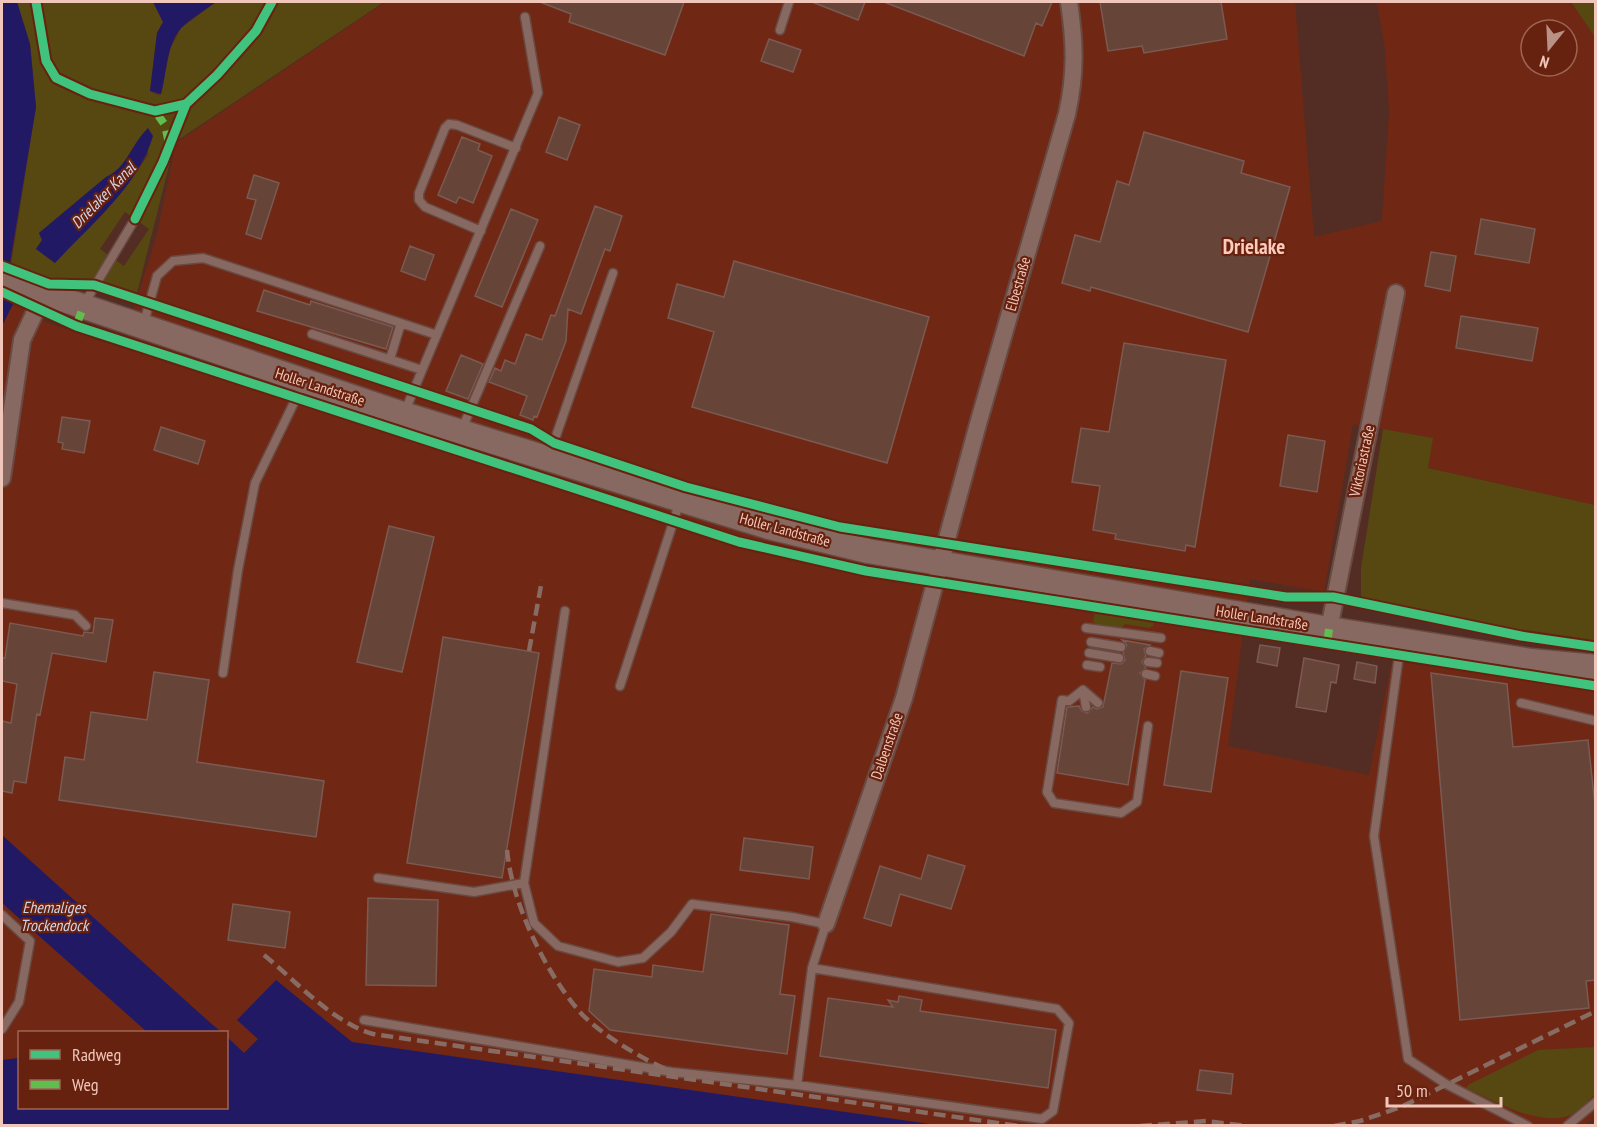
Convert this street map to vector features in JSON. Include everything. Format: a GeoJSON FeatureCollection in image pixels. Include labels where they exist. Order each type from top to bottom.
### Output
{"type":"FeatureCollection","features":[{"type":"Feature","properties":{"kind":"main road","name":"Holler Landstraße"},"geometry":{"type":"LineString","coordinates":[[7,281],[43,295],[403,414],[799,535],[940,565],[1531,661],[1596,667]]}},
{"type":"Feature","properties":{"kind":"street","name":"Elbestraße"},"geometry":{"type":"LineString","coordinates":[[940,565],[1067,114],[1074,82],[1076,44],[1069,2]]}},
{"type":"Feature","properties":{"kind":"street","name":"Viktoriastraße"},"geometry":{"type":"LineString","coordinates":[[1329,629],[1396,293]]}},
{"type":"Feature","properties":{"kind":"street"},"geometry":{"type":"LineString","coordinates":[[2,478],[22,340],[43,295]]}},
{"type":"Feature","properties":{"kind":"street","name":"Dalbenstraße"},"geometry":{"type":"LineString","coordinates":[[826,924],[904,698],[940,565]]}},
{"type":"Feature","properties":{"kind":"lane"},"geometry":{"type":"LineString","coordinates":[[780,30],[789,2]]}},
{"type":"Feature","properties":{"kind":"lane"},"geometry":{"type":"LineString","coordinates":[[403,414],[538,93],[525,17]]}},
{"type":"Feature","properties":{"kind":"lane"},"geometry":{"type":"LineString","coordinates":[[481,231],[425,207],[419,200],[419,193],[445,128],[449,124],[457,125],[516,148]]}},
{"type":"Feature","properties":{"kind":"lane"},"geometry":{"type":"LineString","coordinates":[[83,308],[135,219]]}},
{"type":"Feature","properties":{"kind":"lane"},"geometry":{"type":"LineString","coordinates":[[460,432],[540,246]]}},
{"type":"Feature","properties":{"kind":"lane"},"geometry":{"type":"LineString","coordinates":[[142,326],[158,276],[173,261],[203,258],[437,335]]}},
{"type":"Feature","properties":{"kind":"lane"},"geometry":{"type":"LineString","coordinates":[[548,459],[612,273]]}},
{"type":"Feature","properties":{"kind":"lane"},"geometry":{"type":"LineString","coordinates":[[390,359],[401,323]]}},
{"type":"Feature","properties":{"kind":"lane"},"geometry":{"type":"LineString","coordinates":[[312,334],[422,370]]}},
{"type":"Feature","properties":{"kind":"lane"},"geometry":{"type":"LineString","coordinates":[[223,673],[238,570],[255,483],[304,382]]}},
{"type":"Feature","properties":{"kind":"lane"},"geometry":{"type":"LineString","coordinates":[[620,686],[681,500]]}},
{"type":"Feature","properties":{"kind":"lane"},"geometry":{"type":"LineString","coordinates":[[2,603],[75,615],[86,626]]}},
{"type":"Feature","properties":{"kind":"lane"},"geometry":{"type":"LineString","coordinates":[[565,610],[524,884],[534,923],[558,946],[618,962],[643,958],[671,932],[692,904],[826,924],[812,968],[796,1085]]}},
{"type":"Feature","properties":{"kind":"lane"},"geometry":{"type":"LineString","coordinates":[[1086,628],[1161,638]]}},
{"type":"Feature","properties":{"kind":"lane"},"geometry":{"type":"LineString","coordinates":[[1401,640],[1374,836],[1408,1059],[1446,1084],[1528,1125]]}},
{"type":"Feature","properties":{"kind":"lane"},"geometry":{"type":"LineString","coordinates":[[1091,642],[1121,647]]}},
{"type":"Feature","properties":{"kind":"lane"},"geometry":{"type":"LineString","coordinates":[[1089,653],[1119,657]]}},
{"type":"Feature","properties":{"kind":"lane"},"geometry":{"type":"LineString","coordinates":[[1088,665],[1100,667]]}},
{"type":"Feature","properties":{"kind":"lane"},"geometry":{"type":"LineString","coordinates":[[1083,690],[1098,703]]}},
{"type":"Feature","properties":{"kind":"lane"},"geometry":{"type":"LineString","coordinates":[[1074,705],[1083,690]]}},
{"type":"Feature","properties":{"kind":"lane"},"geometry":{"type":"LineString","coordinates":[[1083,690],[1086,707]]}},
{"type":"Feature","properties":{"kind":"lane"},"geometry":{"type":"LineString","coordinates":[[1083,690],[1069,701],[1062,700],[1047,792],[1054,803],[1121,813],[1137,802],[1148,726]]}},
{"type":"Feature","properties":{"kind":"lane"},"geometry":{"type":"LineString","coordinates":[[1521,703],[1596,721]]}},
{"type":"Feature","properties":{"kind":"lane"},"geometry":{"type":"LineString","coordinates":[[378,878],[474,892],[524,884]]}},
{"type":"Feature","properties":{"kind":"lane"},"geometry":{"type":"LineString","coordinates":[[2,915],[30,941],[19,1002],[2,1029]]}},
{"type":"Feature","properties":{"kind":"lane"},"geometry":{"type":"LineString","coordinates":[[364,1020],[672,1072],[796,1085],[1041,1119],[1053,1112],[1069,1023],[1057,1009],[812,968]]}},
{"type":"Feature","properties":{"kind":"lane"},"geometry":{"type":"LineString","coordinates":[[1567,1125],[1596,1102]]}},
{"type":"Feature","properties":{"kind":"shaded area"},"geometry":{"type":"Polygon","coordinates":[[[17,2],[153,2],[163,22],[157,33],[150,91],[158,95],[161,94],[170,49],[181,28],[216,2],[384,2],[175,142],[137,293],[93,280],[50,279],[11,264],[36,107],[30,44],[17,2]],[[149,129],[137,141],[114,173],[106,177],[39,233],[42,240],[36,249],[55,263],[129,183],[148,155],[149,129]],[[125,212],[100,249],[124,266],[149,229],[125,212]]]}},
{"type":"Feature","properties":{"kind":"shaded area"},"geometry":{"type":"Polygon","coordinates":[[[385,2],[1295,2],[1314,237],[1382,221],[1389,112],[1385,49],[1377,2],[1571,2],[1596,37],[1595,505],[1428,468],[1432,438],[1353,424],[1324,592],[1250,579],[1228,746],[1369,775],[1392,661],[1595,691],[1595,1116],[1584,1126],[937,1125],[352,1042],[276,980],[258,1039],[244,1053],[228,1038],[228,1031],[220,1031],[206,1019],[194,1031],[18,1031],[18,1058],[2,1060],[2,326],[14,302],[48,323],[122,348],[157,234],[176,143],[385,2]],[[1096,610],[1094,623],[1121,628],[1125,623],[1151,627],[1153,620],[1096,610]]]}},
{"type":"Feature","properties":{"kind":"shaded area"},"geometry":{"type":"Polygon","coordinates":[[[1571,2],[1594,2],[1595,37],[1571,2]]]}},
{"type":"Feature","properties":{"kind":"shaded area"},"geometry":{"type":"Polygon","coordinates":[[[1383,429],[1433,438],[1428,468],[1595,505],[1595,642],[1520,630],[1361,598],[1361,568],[1383,429]]]}},
{"type":"Feature","properties":{"kind":"shaded area"},"geometry":{"type":"Polygon","coordinates":[[[1095,610],[1154,619],[1153,626],[1149,628],[1125,624],[1121,628],[1096,624],[1093,622],[1095,610]]]}},
{"type":"Feature","properties":{"kind":"shaded area"},"geometry":{"type":"Polygon","coordinates":[[[1595,1047],[1595,1094],[1571,1115],[1545,1118],[1531,1115],[1504,1106],[1466,1088],[1538,1050],[1595,1047]]]}},
{"type":"Feature","properties":{"kind":"water"},"geometry":{"type":"Polygon","coordinates":[[[2,2],[17,2],[30,44],[36,107],[4,298],[14,302],[2,326],[2,2]]]}},
{"type":"Feature","properties":{"kind":"water"},"geometry":{"type":"Polygon","coordinates":[[[153,2],[216,2],[182,27],[177,34],[170,50],[161,94],[150,91],[157,33],[163,22],[153,2]]]}},
{"type":"Feature","properties":{"kind":"water","name":"Drielaker Kanal"},"geometry":{"type":"Polygon","coordinates":[[[148,128],[153,136],[146,155],[125,189],[112,204],[55,263],[36,249],[42,240],[39,233],[119,168],[148,128]]]}},
{"type":"Feature","properties":{"kind":"water","name":"Ehemaliges Trockendock"},"geometry":{"type":"Polygon","coordinates":[[[2,835],[220,1031],[146,1031],[2,903],[2,835]]]}},
{"type":"Feature","properties":{"kind":"water"},"geometry":{"type":"Polygon","coordinates":[[[276,980],[352,1042],[937,1125],[2,1125],[2,1060],[18,1058],[18,1109],[228,1109],[228,1038],[244,1053],[258,1039],[237,1020],[276,980]]]}},
{"type":"Feature","properties":{"kind":"building"},"geometry":{"type":"Polygon","coordinates":[[[540,2],[684,2],[665,55],[569,22],[571,14],[540,2]]]}},
{"type":"Feature","properties":{"kind":"building"},"geometry":{"type":"Polygon","coordinates":[[[812,2],[865,2],[858,20],[812,2]]]}},
{"type":"Feature","properties":{"kind":"building"},"geometry":{"type":"Polygon","coordinates":[[[884,2],[1052,2],[1042,26],[1036,23],[1024,56],[884,2]]]}},
{"type":"Feature","properties":{"kind":"building"},"geometry":{"type":"Polygon","coordinates":[[[1100,2],[1221,2],[1227,39],[1144,53],[1142,46],[1108,51],[1100,2]]]}},
{"type":"Feature","properties":{"kind":"building"},"geometry":{"type":"Polygon","coordinates":[[[769,39],[801,50],[793,72],[761,61],[769,39]]]}},
{"type":"Feature","properties":{"kind":"building"},"geometry":{"type":"Polygon","coordinates":[[[559,117],[580,125],[567,160],[546,152],[559,117]]]}},
{"type":"Feature","properties":{"kind":"building"},"geometry":{"type":"Polygon","coordinates":[[[1144,132],[1244,161],[1241,173],[1290,187],[1248,332],[1091,287],[1090,291],[1062,283],[1075,235],[1100,242],[1117,181],[1129,185],[1144,132]]]}},
{"type":"Feature","properties":{"kind":"building"},"geometry":{"type":"Polygon","coordinates":[[[462,137],[480,144],[478,150],[492,156],[473,203],[459,197],[456,203],[438,195],[462,137]]]}},
{"type":"Feature","properties":{"kind":"building"},"geometry":{"type":"Polygon","coordinates":[[[254,175],[279,183],[261,239],[246,234],[256,200],[247,198],[254,175]]]}},
{"type":"Feature","properties":{"kind":"building"},"geometry":{"type":"Polygon","coordinates":[[[595,206],[622,216],[610,251],[605,249],[581,314],[568,309],[566,341],[537,417],[534,416],[533,420],[520,415],[527,396],[489,382],[495,368],[501,371],[505,360],[515,364],[526,334],[542,340],[551,315],[555,316],[595,206]]]}},
{"type":"Feature","properties":{"kind":"building"},"geometry":{"type":"Polygon","coordinates":[[[511,209],[538,220],[502,307],[475,296],[511,209]]]}},
{"type":"Feature","properties":{"kind":"building"},"geometry":{"type":"Polygon","coordinates":[[[1481,219],[1535,229],[1529,263],[1475,254],[1481,219]]]}},
{"type":"Feature","properties":{"kind":"building"},"geometry":{"type":"Polygon","coordinates":[[[410,246],[434,255],[425,280],[401,271],[410,246]]]}},
{"type":"Feature","properties":{"kind":"building"},"geometry":{"type":"Polygon","coordinates":[[[1431,252],[1456,256],[1450,291],[1425,286],[1431,252]]]}},
{"type":"Feature","properties":{"kind":"building"},"geometry":{"type":"Polygon","coordinates":[[[734,261],[929,317],[887,463],[692,407],[714,332],[668,318],[677,284],[724,297],[734,261]]]}},
{"type":"Feature","properties":{"kind":"building"},"geometry":{"type":"Polygon","coordinates":[[[264,290],[310,305],[311,301],[393,327],[386,349],[257,311],[264,290]]]}},
{"type":"Feature","properties":{"kind":"building"},"geometry":{"type":"Polygon","coordinates":[[[1461,316],[1538,328],[1532,361],[1456,348],[1461,316]]]}},
{"type":"Feature","properties":{"kind":"building"},"geometry":{"type":"Polygon","coordinates":[[[1124,343],[1226,360],[1195,547],[1186,545],[1185,551],[1115,539],[1116,534],[1093,530],[1100,486],[1072,482],[1081,428],[1109,432],[1124,343]]]}},
{"type":"Feature","properties":{"kind":"building"},"geometry":{"type":"Polygon","coordinates":[[[461,355],[483,364],[468,399],[446,391],[461,355]]]}},
{"type":"Feature","properties":{"kind":"building"},"geometry":{"type":"Polygon","coordinates":[[[62,417],[90,421],[84,453],[62,449],[63,443],[58,442],[62,417]]]}},
{"type":"Feature","properties":{"kind":"building"},"geometry":{"type":"Polygon","coordinates":[[[161,427],[205,441],[198,464],[154,450],[161,427]]]}},
{"type":"Feature","properties":{"kind":"building"},"geometry":{"type":"Polygon","coordinates":[[[1288,435],[1325,441],[1317,492],[1280,486],[1288,435]]]}},
{"type":"Feature","properties":{"kind":"building"},"geometry":{"type":"Polygon","coordinates":[[[389,526],[434,537],[402,672],[357,662],[389,526]]]}},
{"type":"Feature","properties":{"kind":"building"},"geometry":{"type":"Polygon","coordinates":[[[95,618],[113,620],[106,662],[52,653],[40,715],[37,714],[26,783],[14,781],[12,793],[2,791],[2,721],[11,723],[17,684],[2,681],[2,658],[5,658],[10,623],[83,636],[84,632],[93,633],[95,618]]]}},
{"type":"Feature","properties":{"kind":"building"},"geometry":{"type":"Polygon","coordinates":[[[443,637],[539,653],[502,878],[407,863],[443,637]]]}},
{"type":"Feature","properties":{"kind":"building"},"geometry":{"type":"Polygon","coordinates":[[[1122,640],[1150,645],[1144,649],[1146,656],[1142,662],[1146,668],[1140,673],[1145,680],[1128,785],[1057,773],[1067,707],[1079,706],[1087,713],[1093,707],[1097,709],[1103,707],[1112,663],[1121,664],[1125,660],[1123,653],[1127,645],[1122,640]]]}},
{"type":"Feature","properties":{"kind":"building"},"geometry":{"type":"Polygon","coordinates":[[[1260,645],[1280,648],[1277,666],[1257,662],[1260,645]]]}},
{"type":"Feature","properties":{"kind":"building"},"geometry":{"type":"Polygon","coordinates":[[[1304,658],[1339,665],[1336,683],[1331,682],[1326,712],[1296,707],[1304,658]]]}},
{"type":"Feature","properties":{"kind":"building"},"geometry":{"type":"Polygon","coordinates":[[[1357,662],[1377,666],[1375,683],[1354,679],[1357,662]]]}},
{"type":"Feature","properties":{"kind":"building"},"geometry":{"type":"Polygon","coordinates":[[[1181,671],[1228,678],[1211,792],[1164,785],[1181,671]]]}},
{"type":"Feature","properties":{"kind":"building"},"geometry":{"type":"Polygon","coordinates":[[[154,672],[209,680],[197,762],[324,781],[316,837],[59,800],[65,757],[84,760],[91,712],[147,720],[154,672]]]}},
{"type":"Feature","properties":{"kind":"building"},"geometry":{"type":"Polygon","coordinates":[[[1431,673],[1507,684],[1513,747],[1588,740],[1596,815],[1596,980],[1586,981],[1589,1008],[1460,1020],[1431,673]]]}},
{"type":"Feature","properties":{"kind":"building"},"geometry":{"type":"Polygon","coordinates":[[[744,838],[813,847],[809,879],[740,870],[744,838]]]}},
{"type":"Feature","properties":{"kind":"building"},"geometry":{"type":"Polygon","coordinates":[[[928,855],[965,866],[951,909],[900,894],[891,926],[864,918],[880,866],[921,879],[928,855]]]}},
{"type":"Feature","properties":{"kind":"building"},"geometry":{"type":"Polygon","coordinates":[[[368,898],[438,900],[436,986],[366,985],[368,898]]]}},
{"type":"Feature","properties":{"kind":"building"},"geometry":{"type":"Polygon","coordinates":[[[233,904],[290,912],[285,948],[228,940],[233,904]]]}},
{"type":"Feature","properties":{"kind":"building"},"geometry":{"type":"Polygon","coordinates":[[[711,914],[789,925],[780,994],[795,996],[787,1054],[610,1030],[589,1011],[594,969],[652,977],[653,965],[703,972],[711,914]]]}},
{"type":"Feature","properties":{"kind":"building"},"geometry":{"type":"Polygon","coordinates":[[[899,996],[922,1000],[920,1011],[1056,1030],[1048,1088],[820,1056],[828,998],[893,1007],[888,1000],[898,1002],[899,996]]]}},
{"type":"Feature","properties":{"kind":"building"},"geometry":{"type":"Polygon","coordinates":[[[1200,1070],[1233,1074],[1231,1094],[1197,1090],[1200,1070]]]}},
{"type":"Feature","properties":{"kind":"railway"},"geometry":{"type":"LineString","coordinates":[[529,651],[542,580]]}},
{"type":"Feature","properties":{"kind":"railway"},"geometry":{"type":"LineString","coordinates":[[507,850],[515,892],[532,935],[542,956],[566,994],[579,1011],[598,1029],[638,1055],[675,1073]]}},
{"type":"Feature","properties":{"kind":"railway"},"geometry":{"type":"LineString","coordinates":[[264,955],[329,1011],[373,1034],[1019,1126]]}},
{"type":"Feature","properties":{"kind":"railway"},"geometry":{"type":"LineString","coordinates":[[1334,1126],[1360,1121],[1401,1107],[1596,1011]]}},
{"type":"Feature","properties":{"kind":"railway"},"geometry":{"type":"LineString","coordinates":[[1140,1126],[1206,1121],[1247,1126]]}},
{"type":"Feature","properties":{"kind":"marked path"},"geometry":{"type":"LineString","coordinates":[[155,111],[165,125],[169,144]]}},
{"type":"Feature","properties":{"kind":"marked path"},"geometry":{"type":"LineString","coordinates":[[76,326],[83,308]]}},
{"type":"Feature","properties":{"kind":"marked path"},"geometry":{"type":"LineString","coordinates":[[1327,644],[1329,629]]}},
{"type":"Feature","properties":{"kind":"cycle path"},"geometry":{"type":"LineString","coordinates":[[36,2],[46,61],[56,78],[90,94],[155,111],[186,104]]}},
{"type":"Feature","properties":{"kind":"cycle path"},"geometry":{"type":"LineString","coordinates":[[135,219],[163,162],[186,104],[217,75],[256,31],[272,2]]}},
{"type":"Feature","properties":{"kind":"cycle path"},"geometry":{"type":"LineString","coordinates":[[2,266],[49,284],[94,285],[531,429],[554,443],[686,487],[840,527],[1286,597],[1333,597],[1521,636],[1596,647]]}},
{"type":"Feature","properties":{"kind":"cycle path"},"geometry":{"type":"LineString","coordinates":[[2,292],[76,326],[739,542],[866,571],[1596,686]]}},
{"type":"Feature","properties":{"kind":"district","name":"Drielake"},"geometry":{"type":"Point","coordinates":[1254,247]}}]}
